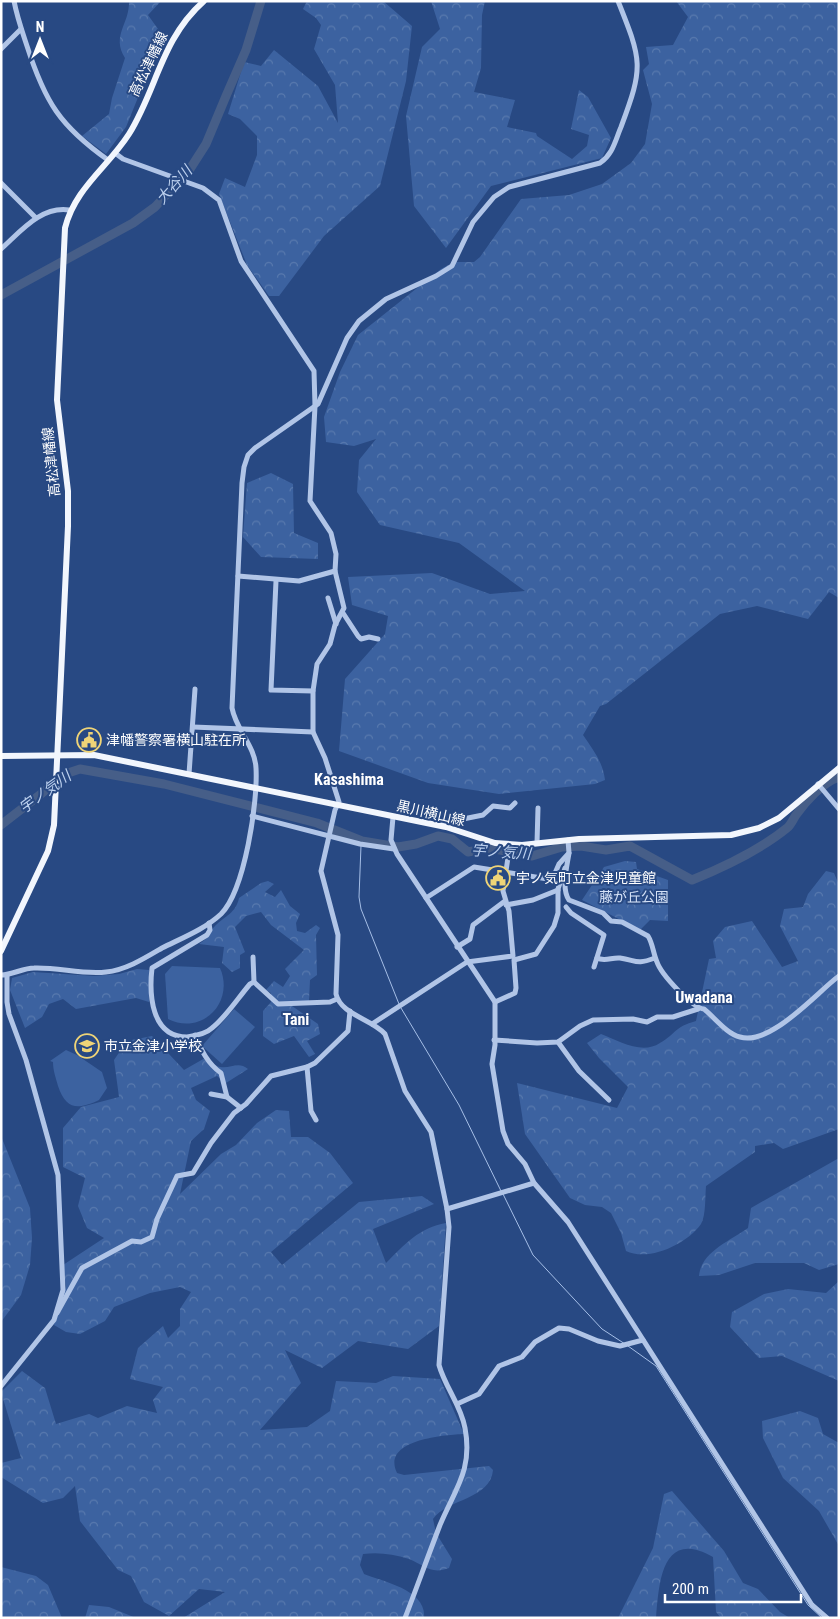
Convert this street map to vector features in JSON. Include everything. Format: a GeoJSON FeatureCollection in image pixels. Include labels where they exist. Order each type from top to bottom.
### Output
{"type":"FeatureCollection","features":[{"type":"Feature","properties":{"kind":"main road","name":"高松津幡線"},"geometry":{"type":"LineString","coordinates":[[1,951],[48,851],[54,825],[68,491],[57,400],[65,228],[69,210],[86,184],[115,154],[130,132],[173,38],[194,10],[204,1]]}},
{"type":"Feature","properties":{"kind":"main road","name":"黒川横山線"},"geometry":{"type":"LineString","coordinates":[[1,756],[94,755],[442,826],[510,849],[537,843],[568,849],[740,832],[759,828],[779,818],[839,768]]}},
{"type":"Feature","properties":{"kind":"street"},"geometry":{"type":"LineString","coordinates":[[14,1],[40,86],[51,104],[75,134],[108,160]]}},
{"type":"Feature","properties":{"kind":"street"},"geometry":{"type":"LineString","coordinates":[[57,1313],[63,1290],[58,1175],[26,1060],[9,1014],[4,975],[32,968],[89,973],[115,971],[142,959],[209,923],[221,914],[234,895],[239,883],[254,803],[256,765],[250,748],[238,729],[234,718],[232,697],[242,483],[248,455],[263,440],[315,406],[347,338],[368,312],[386,299],[436,276],[452,266],[473,222],[494,197],[509,187],[600,163],[610,155],[634,93],[638,70],[635,43],[618,1]]}},
{"type":"Feature","properties":{"kind":"street"},"geometry":{"type":"LineString","coordinates":[[1,49],[21,29]]}},
{"type":"Feature","properties":{"kind":"street"},"geometry":{"type":"LineString","coordinates":[[115,154],[123,159],[196,185],[219,200],[241,261],[314,371],[315,406],[310,501],[331,533],[336,554],[335,571],[344,608],[336,624],[330,644],[317,664],[313,732],[325,758],[339,802],[320,872],[338,935],[337,999],[350,1011],[372,1024],[388,1039],[405,1091],[431,1132],[450,1227],[440,1365],[443,1378],[457,1404],[466,1430],[467,1460],[464,1477],[441,1523],[405,1618]]}},
{"type":"Feature","properties":{"kind":"street"},"geometry":{"type":"LineString","coordinates":[[1,183],[36,218]]}},
{"type":"Feature","properties":{"kind":"street"},"geometry":{"type":"LineString","coordinates":[[1,249],[36,218],[50,210],[69,210]]}},
{"type":"Feature","properties":{"kind":"street"},"geometry":{"type":"LineString","coordinates":[[238,576],[276,581],[299,581],[335,571]]}},
{"type":"Feature","properties":{"kind":"street"},"geometry":{"type":"LineString","coordinates":[[276,581],[271,690],[314,691]]}},
{"type":"Feature","properties":{"kind":"street"},"geometry":{"type":"LineString","coordinates":[[328,598],[336,624]]}},
{"type":"Feature","properties":{"kind":"street"},"geometry":{"type":"LineString","coordinates":[[342,612],[358,636],[361,638],[378,639]]}},
{"type":"Feature","properties":{"kind":"street"},"geometry":{"type":"LineString","coordinates":[[190,774],[195,689]]}},
{"type":"Feature","properties":{"kind":"street"},"geometry":{"type":"LineString","coordinates":[[193,727],[313,732]]}},
{"type":"Feature","properties":{"kind":"street"},"geometry":{"type":"LineString","coordinates":[[819,785],[839,808]]}},
{"type":"Feature","properties":{"kind":"street"},"geometry":{"type":"LineString","coordinates":[[442,826],[443,823],[483,815],[493,806],[510,808],[515,803]]}},
{"type":"Feature","properties":{"kind":"street"},"geometry":{"type":"LineString","coordinates":[[537,843],[538,808]]}},
{"type":"Feature","properties":{"kind":"street"},"geometry":{"type":"LineString","coordinates":[[393,817],[391,840],[394,848],[457,947],[495,1002],[492,1064],[503,1131],[508,1144],[525,1164],[534,1183],[568,1222],[812,1605],[827,1618]]}},
{"type":"Feature","properties":{"kind":"street"},"geometry":{"type":"LineString","coordinates":[[251,819],[330,834],[361,844],[394,848]]}},
{"type":"Feature","properties":{"kind":"street"},"geometry":{"type":"LineString","coordinates":[[372,1024],[467,962],[513,956],[510,912],[504,891],[510,849]]}},
{"type":"Feature","properties":{"kind":"street"},"geometry":{"type":"LineString","coordinates":[[552,880],[568,849]]}},
{"type":"Feature","properties":{"kind":"street"},"geometry":{"type":"LineString","coordinates":[[495,1002],[514,992],[514,960],[536,954],[554,926],[558,907],[558,890],[568,849]]}},
{"type":"Feature","properties":{"kind":"street"},"geometry":{"type":"LineString","coordinates":[[568,849],[566,896],[569,900],[603,913],[610,921],[622,922],[640,930],[651,941],[655,958],[660,968],[698,1009]]}},
{"type":"Feature","properties":{"kind":"street"},"geometry":{"type":"LineString","coordinates":[[426,898],[474,867],[560,881]]}},
{"type":"Feature","properties":{"kind":"street"},"geometry":{"type":"LineString","coordinates":[[457,947],[470,938],[473,925],[506,903],[533,900],[558,890]]}},
{"type":"Feature","properties":{"kind":"street"},"geometry":{"type":"LineString","coordinates":[[566,906],[569,900]]}},
{"type":"Feature","properties":{"kind":"street"},"geometry":{"type":"LineString","coordinates":[[558,907],[566,906]]}},
{"type":"Feature","properties":{"kind":"street"},"geometry":{"type":"LineString","coordinates":[[566,906],[571,914],[604,935],[594,967]]}},
{"type":"Feature","properties":{"kind":"street"},"geometry":{"type":"LineString","coordinates":[[209,923],[210,930],[207,935],[156,964],[151,970],[154,1015],[158,1023],[167,1031],[177,1036],[194,1035],[211,1030],[250,984],[254,982]]}},
{"type":"Feature","properties":{"kind":"street"},"geometry":{"type":"LineString","coordinates":[[253,957],[254,982],[278,1004],[330,1002],[337,999]]}},
{"type":"Feature","properties":{"kind":"street"},"geometry":{"type":"LineString","coordinates":[[597,958],[602,961],[619,958],[635,963],[655,958]]}},
{"type":"Feature","properties":{"kind":"street"},"geometry":{"type":"LineString","coordinates":[[494,1040],[537,1043],[558,1042],[580,1026],[593,1020],[633,1019],[646,1022],[657,1017],[673,1017],[698,1009],[704,1009],[731,1033],[741,1038],[754,1037],[763,1035],[790,1019],[839,976]]}},
{"type":"Feature","properties":{"kind":"street"},"geometry":{"type":"LineString","coordinates":[[1,1386],[54,1320],[82,1268],[132,1241],[142,1242],[152,1237],[157,1219],[177,1176],[193,1173],[211,1142],[234,1113],[271,1076],[307,1067],[323,1056],[348,1031],[350,1011]]}},
{"type":"Feature","properties":{"kind":"street"},"geometry":{"type":"LineString","coordinates":[[194,1035],[201,1049],[206,1054],[209,1065],[221,1073],[227,1097]]}},
{"type":"Feature","properties":{"kind":"street"},"geometry":{"type":"LineString","coordinates":[[558,1042],[578,1071],[609,1100]]}},
{"type":"Feature","properties":{"kind":"street"},"geometry":{"type":"LineString","coordinates":[[307,1067],[310,1111],[316,1120]]}},
{"type":"Feature","properties":{"kind":"street"},"geometry":{"type":"LineString","coordinates":[[211,1094],[227,1097],[241,1108]]}},
{"type":"Feature","properties":{"kind":"street"},"geometry":{"type":"LineString","coordinates":[[447,1209],[503,1194],[534,1183]]}},
{"type":"Feature","properties":{"kind":"street"},"geometry":{"type":"LineString","coordinates":[[457,1404],[479,1394],[499,1366],[522,1357],[535,1342],[559,1328],[569,1329],[598,1341],[620,1346],[643,1340]]}},
{"type":"Feature","properties":{"kind":"green space"},"geometry":{"type":"Polygon","coordinates":[[[129,1],[161,1],[148,15],[163,36],[126,127],[106,154],[82,136],[109,114],[112,98],[125,58],[121,50],[120,36],[129,9],[129,1]]]}},
{"type":"Feature","properties":{"kind":"green space"},"geometry":{"type":"Polygon","coordinates":[[[307,1],[383,1],[412,26],[406,81],[380,186],[324,236],[279,296],[269,296],[247,265],[219,194],[225,178],[245,187],[257,155],[257,136],[240,119],[228,114],[244,62],[261,66],[274,50],[318,86],[338,123],[335,85],[314,49],[321,25],[316,18],[303,9],[307,1]]]}},
{"type":"Feature","properties":{"kind":"green space"},"geometry":{"type":"Polygon","coordinates":[[[431,1],[485,1],[482,15],[481,68],[474,92],[515,100],[507,127],[536,133],[537,136],[572,159],[587,146],[589,135],[571,129],[579,90],[588,97],[611,138],[602,158],[491,186],[446,248],[414,206],[406,116],[422,47],[440,29],[431,1]]]}},
{"type":"Feature","properties":{"kind":"green space"},"geometry":{"type":"Polygon","coordinates":[[[676,1],[839,1],[839,598],[829,592],[808,619],[757,606],[720,614],[606,704],[600,706],[583,735],[597,756],[604,774],[605,780],[595,784],[499,794],[428,783],[339,751],[345,679],[385,634],[388,616],[352,605],[348,577],[432,573],[490,594],[525,591],[459,543],[380,525],[357,492],[359,460],[376,439],[354,446],[326,442],[324,417],[340,372],[358,335],[441,269],[454,262],[474,262],[480,257],[521,199],[569,195],[602,184],[631,163],[645,144],[652,104],[643,70],[649,64],[646,47],[673,45],[688,17],[676,1]]]}},
{"type":"Feature","properties":{"kind":"green space"},"geometry":{"type":"Polygon","coordinates":[[[271,473],[293,484],[294,533],[318,543],[318,559],[261,557],[243,537],[247,483],[271,473]]]}},
{"type":"Feature","properties":{"kind":"green space","name":"藤が丘公園"},"geometry":{"type":"Polygon","coordinates":[[[625,861],[636,862],[637,869],[668,880],[668,921],[650,920],[640,930],[582,900],[604,867],[625,861]]]}},
{"type":"Feature","properties":{"kind":"green space"},"geometry":{"type":"Polygon","coordinates":[[[826,871],[834,873],[839,885],[839,1129],[783,1149],[774,1143],[755,1146],[755,1152],[706,1186],[703,1220],[687,1238],[656,1253],[635,1254],[626,1251],[621,1233],[611,1213],[602,1207],[585,1205],[570,1198],[525,1134],[517,1083],[617,1108],[628,1087],[587,1043],[601,1034],[630,1046],[646,1048],[660,1043],[676,1030],[696,1021],[709,959],[716,958],[713,941],[725,927],[752,921],[782,967],[798,961],[780,926],[784,909],[803,907],[808,894],[826,871]]]}},
{"type":"Feature","properties":{"kind":"green space"},"geometry":{"type":"Polygon","coordinates":[[[268,881],[274,884],[265,892],[275,897],[281,890],[290,906],[300,914],[296,923],[297,931],[305,933],[316,925],[320,928],[316,935],[317,975],[310,980],[309,1001],[294,1001],[292,1006],[318,1024],[320,1034],[307,1041],[315,1054],[309,1057],[294,1036],[274,1044],[263,1036],[263,1011],[271,1002],[271,993],[266,990],[274,981],[283,987],[290,976],[285,969],[304,950],[271,925],[261,912],[246,916],[235,927],[245,952],[240,955],[240,968],[232,972],[222,963],[224,947],[199,944],[208,937],[215,926],[233,911],[239,898],[261,883],[268,881]]]}},
{"type":"Feature","properties":{"kind":"green space"},"geometry":{"type":"Polygon","coordinates":[[[172,966],[220,968],[223,993],[219,1004],[212,1013],[193,1023],[181,1023],[168,1019],[165,974],[172,966]]]}},
{"type":"Feature","properties":{"kind":"green space"},"geometry":{"type":"Polygon","coordinates":[[[137,969],[149,970],[149,1002],[136,998],[76,1009],[63,999],[49,1004],[42,1017],[25,1028],[10,990],[12,978],[33,972],[94,976],[119,974],[137,969]]]}},
{"type":"Feature","properties":{"kind":"green space"},"geometry":{"type":"Polygon","coordinates":[[[234,1009],[255,1027],[222,1064],[202,1046],[234,1009]]]}},
{"type":"Feature","properties":{"kind":"green space"},"geometry":{"type":"Polygon","coordinates":[[[152,1036],[184,1070],[205,1058],[220,1067],[238,1065],[248,1069],[226,1083],[217,1076],[191,1088],[196,1100],[210,1111],[204,1129],[191,1141],[180,1194],[221,1154],[236,1145],[257,1123],[276,1110],[289,1111],[291,1137],[308,1137],[330,1153],[353,1183],[271,1252],[282,1265],[359,1202],[422,1196],[434,1204],[373,1229],[386,1263],[406,1243],[420,1233],[428,1228],[446,1223],[439,1326],[408,1349],[358,1341],[322,1368],[285,1350],[301,1383],[260,1430],[307,1427],[330,1411],[336,1381],[376,1383],[393,1376],[440,1379],[464,1434],[429,1438],[406,1446],[398,1453],[394,1462],[397,1473],[404,1475],[489,1466],[493,1470],[490,1480],[477,1493],[448,1507],[433,1519],[436,1533],[452,1559],[449,1568],[432,1570],[409,1559],[380,1553],[363,1554],[360,1565],[364,1574],[403,1588],[412,1594],[419,1600],[423,1608],[424,1618],[183,1618],[225,1592],[199,1589],[169,1616],[144,1602],[131,1576],[118,1570],[80,1521],[75,1486],[63,1498],[43,1503],[1,1477],[1,1463],[21,1458],[1,1392],[22,1371],[45,1388],[56,1424],[89,1414],[98,1418],[127,1406],[157,1413],[153,1400],[163,1387],[130,1379],[138,1348],[163,1326],[168,1338],[180,1326],[180,1309],[191,1292],[180,1287],[150,1293],[114,1307],[105,1321],[80,1334],[66,1332],[54,1325],[66,1286],[63,1265],[104,1238],[87,1228],[78,1206],[85,1178],[63,1167],[63,1128],[81,1107],[119,1097],[114,1060],[127,1041],[152,1036]]]}},
{"type":"Feature","properties":{"kind":"green space"},"geometry":{"type":"Polygon","coordinates":[[[66,1050],[102,1072],[107,1088],[99,1100],[85,1105],[74,1106],[69,1104],[61,1094],[53,1062],[50,1061],[66,1050]]]}},
{"type":"Feature","properties":{"kind":"green space"},"geometry":{"type":"Polygon","coordinates":[[[1,1136],[30,1208],[32,1238],[30,1265],[21,1295],[1,1322],[1,1136]]]}},
{"type":"Feature","properties":{"kind":"green space"},"geometry":{"type":"Polygon","coordinates":[[[839,1158],[839,1264],[819,1270],[804,1263],[755,1263],[719,1275],[699,1276],[705,1260],[711,1254],[748,1228],[751,1208],[839,1158]]]}},
{"type":"Feature","properties":{"kind":"green space"},"geometry":{"type":"Polygon","coordinates":[[[839,1281],[839,1381],[782,1356],[759,1358],[730,1327],[732,1312],[764,1294],[788,1289],[826,1293],[839,1281]]]}},
{"type":"Feature","properties":{"kind":"green space"},"geometry":{"type":"Polygon","coordinates":[[[800,1411],[818,1418],[823,1434],[839,1443],[839,1546],[819,1511],[783,1478],[763,1438],[762,1421],[800,1411]]]}},
{"type":"Feature","properties":{"kind":"green space"},"geometry":{"type":"Polygon","coordinates":[[[672,1491],[724,1551],[743,1583],[758,1589],[780,1612],[790,1618],[721,1618],[716,1612],[713,1557],[696,1550],[683,1549],[673,1554],[666,1563],[659,1589],[656,1618],[618,1618],[653,1548],[664,1494],[672,1491]]]}},
{"type":"Feature","properties":{"kind":"green space"},"geometry":{"type":"Polygon","coordinates":[[[1,1567],[36,1576],[48,1585],[62,1618],[1,1618],[1,1567]]]}},
{"type":"Feature","properties":{"kind":"green space"},"geometry":{"type":"Polygon","coordinates":[[[89,1605],[109,1607],[136,1618],[85,1618],[89,1605]]]}},
{"type":"Feature","properties":{"kind":"waterway","name":"大谷川"},"geometry":{"type":"LineString","coordinates":[[1,295],[133,223],[155,207],[190,169],[206,144],[246,50],[261,1]]}},
{"type":"Feature","properties":{"kind":"waterway","name":"宇ノ気川"},"geometry":{"type":"LineString","coordinates":[[1,825],[68,773],[80,769],[164,784],[317,823],[362,841],[398,847],[416,844],[438,836],[452,839],[468,852],[489,848],[532,856],[562,847],[581,846],[606,850],[630,846],[692,880],[765,844],[788,827],[815,793],[827,783],[839,777]]}},
{"type":"Feature","properties":{"kind":"waterway"},"geometry":{"type":"LineString","coordinates":[[361,846],[359,897],[361,909],[399,1004]]}},
{"type":"Feature","properties":{"kind":"waterway"},"geometry":{"type":"LineString","coordinates":[[401,1008],[459,1105],[501,1191]]}},
{"type":"Feature","properties":{"kind":"waterway"},"geometry":{"type":"LineString","coordinates":[[503,1194],[533,1255],[602,1329],[625,1344]]}},
{"type":"Feature","properties":{"kind":"waterway"},"geometry":{"type":"LineString","coordinates":[[628,1346],[656,1366],[808,1605],[822,1618]]}},
{"type":"Feature","properties":{"kind":"place","name":"津幡警察署横山駐在所"},"geometry":{"type":"Point","coordinates":[89,740]}},
{"type":"Feature","properties":{"kind":"place","name":"宇ノ気町立金津児童館"},"geometry":{"type":"Point","coordinates":[498,878]}},
{"type":"Feature","properties":{"kind":"place","name":"市立金津小学校"},"geometry":{"type":"Point","coordinates":[87,1046]}},
{"type":"Feature","properties":{"kind":"district","name":"Kasashima"},"geometry":{"type":"Point","coordinates":[349,779]}},
{"type":"Feature","properties":{"kind":"district","name":"Uwadana"},"geometry":{"type":"Point","coordinates":[704,997]}},
{"type":"Feature","properties":{"kind":"district","name":"Tani"},"geometry":{"type":"Point","coordinates":[296,1019]}}]}
